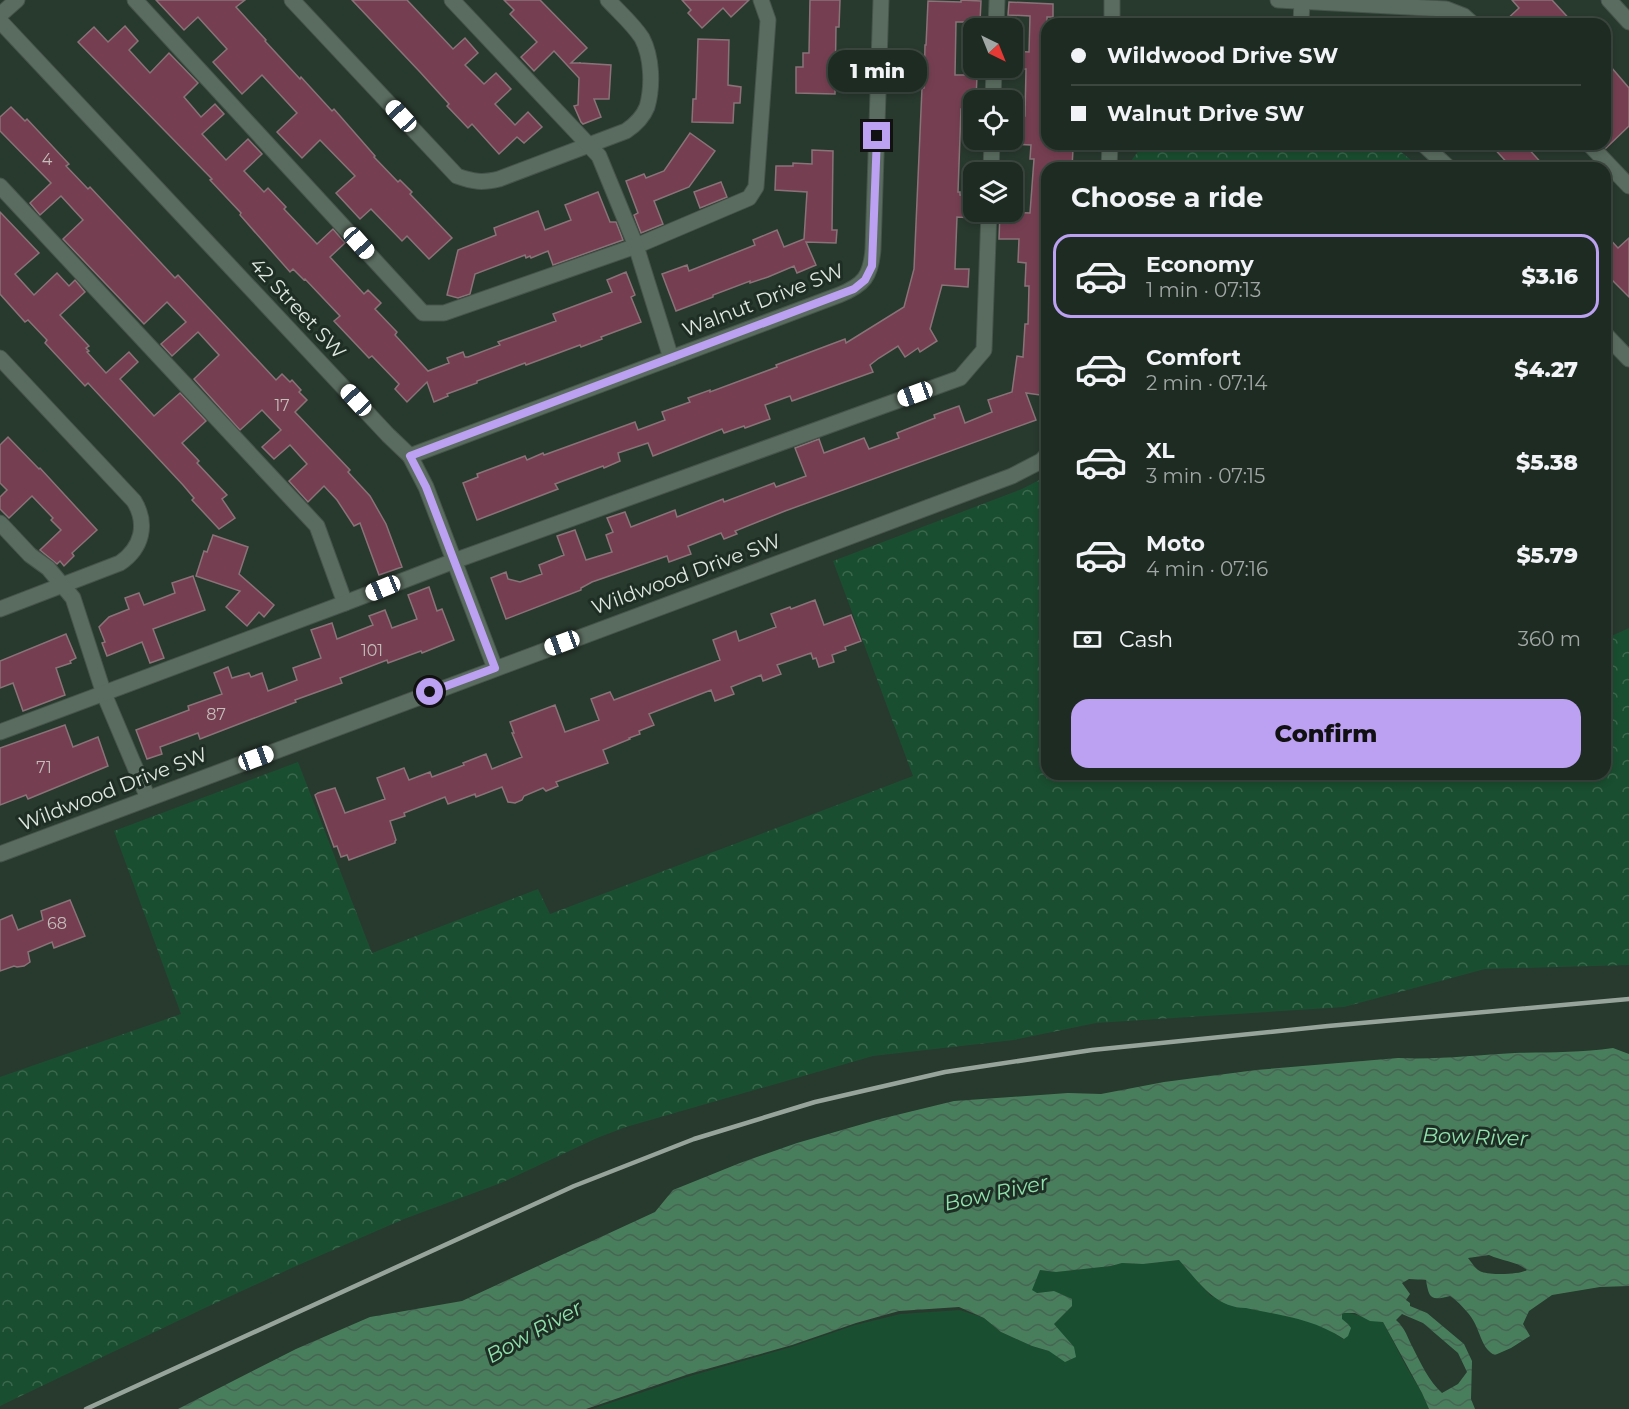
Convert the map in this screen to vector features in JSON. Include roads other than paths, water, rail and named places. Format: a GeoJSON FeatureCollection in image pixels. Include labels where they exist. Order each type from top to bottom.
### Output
{"type":"FeatureCollection","features":[{"type":"Feature","properties":{"kind":"street"},"geometry":{"type":"LineString","coordinates":[[0,15],[17,0]]}},
{"type":"Feature","properties":{"kind":"street"},"geometry":{"type":"LineString","coordinates":[[135,0],[423,313],[444,313],[636,246],[749,198],[756,187],[768,20],[761,0]]}},
{"type":"Feature","properties":{"kind":"street"},"geometry":{"type":"LineString","coordinates":[[292,0],[457,176],[472,182],[499,179],[635,126],[646,108],[650,86],[648,54],[637,31],[608,0]]}},
{"type":"Feature","properties":{"kind":"street"},"geometry":{"type":"LineString","coordinates":[[452,0],[599,156],[636,246],[671,358]]}},
{"type":"Feature","properties":{"kind":"street","name":"Walnut Drive SW"},"geometry":{"type":"LineString","coordinates":[[410,456],[847,292],[865,280],[872,266],[873,249],[881,0]]}},
{"type":"Feature","properties":{"kind":"street"},"geometry":{"type":"LineString","coordinates":[[996,18],[997,0]]}},
{"type":"Feature","properties":{"kind":"street"},"geometry":{"type":"LineString","coordinates":[[1112,0],[1112,18]]}},
{"type":"Feature","properties":{"kind":"street"},"geometry":{"type":"LineString","coordinates":[[1278,0],[1446,9],[1466,18]]}},
{"type":"Feature","properties":{"kind":"street"},"geometry":{"type":"LineString","coordinates":[[1609,0],[1629,22]]}},
{"type":"Feature","properties":{"kind":"street"},"geometry":{"type":"LineString","coordinates":[[1301,18],[1302,1]]}},
{"type":"Feature","properties":{"kind":"street","name":"42 Street SW"},"geometry":{"type":"LineString","coordinates":[[0,21],[410,456],[426,487],[495,668]]}},
{"type":"Feature","properties":{"kind":"street"},"geometry":{"type":"LineString","coordinates":[[1430,150],[1442,162]]}},
{"type":"Feature","properties":{"kind":"street"},"geometry":{"type":"LineString","coordinates":[[1595,150],[1606,162]]}},
{"type":"Feature","properties":{"kind":"street"},"geometry":{"type":"LineString","coordinates":[[1611,167],[1629,186]]}},
{"type":"Feature","properties":{"kind":"street"},"geometry":{"type":"LineString","coordinates":[[0,186],[317,526],[345,603]]}},
{"type":"Feature","properties":{"kind":"street"},"geometry":{"type":"LineString","coordinates":[[0,732],[454,561],[960,378],[984,350],[989,222]]}},
{"type":"Feature","properties":{"kind":"street"},"geometry":{"type":"LineString","coordinates":[[1611,340],[1629,359]]}},
{"type":"Feature","properties":{"kind":"street"},"geometry":{"type":"LineString","coordinates":[[0,358],[134,501],[142,526],[139,544],[128,558],[112,567],[0,609]]}},
{"type":"Feature","properties":{"kind":"street","name":"Wildwood Drive SW"},"geometry":{"type":"LineString","coordinates":[[0,854],[1012,476],[1041,461]]}},
{"type":"Feature","properties":{"kind":"street"},"geometry":{"type":"LineString","coordinates":[[0,523],[30,555],[48,568],[73,598],[104,694],[148,798]]}},
{"type":"Feature","properties":{"kind":"water","name":"Bow River"},"geometry":{"type":"Polygon","coordinates":[[[1613,1048],[1629,1054],[1629,1286],[1600,1287],[1552,1295],[1529,1311],[1523,1324],[1530,1336],[1495,1355],[1484,1345],[1471,1317],[1453,1298],[1450,1296],[1432,1297],[1426,1280],[1409,1279],[1402,1283],[1410,1294],[1406,1300],[1410,1306],[1427,1313],[1464,1344],[1472,1361],[1471,1399],[1475,1409],[1429,1409],[1383,1322],[1370,1321],[1355,1313],[1344,1313],[1342,1319],[1351,1328],[1344,1339],[1308,1322],[1235,1307],[1208,1292],[1179,1260],[1143,1264],[1122,1263],[1056,1272],[1040,1270],[1032,1290],[1037,1293],[1054,1291],[1072,1299],[1072,1306],[1054,1324],[1074,1347],[1076,1357],[1065,1362],[1049,1351],[1001,1332],[984,1318],[959,1307],[899,1311],[792,1345],[689,1374],[586,1409],[178,1409],[296,1349],[370,1317],[462,1301],[655,1212],[673,1190],[797,1143],[880,1119],[954,1101],[1068,1093],[1101,1094],[1164,1082],[1256,1070],[1398,1058],[1613,1048]],[[1489,1255],[1468,1258],[1478,1270],[1486,1273],[1512,1274],[1527,1270],[1518,1265],[1489,1255]],[[1402,1314],[1396,1320],[1404,1330],[1433,1383],[1442,1393],[1458,1384],[1467,1372],[1458,1353],[1423,1323],[1402,1314]]]}},
{"type":"Feature","properties":{"kind":"railway"},"geometry":{"type":"LineString","coordinates":[[86,1409],[574,1186],[694,1139],[815,1102],[945,1072],[1092,1050],[1629,999]]}}]}
